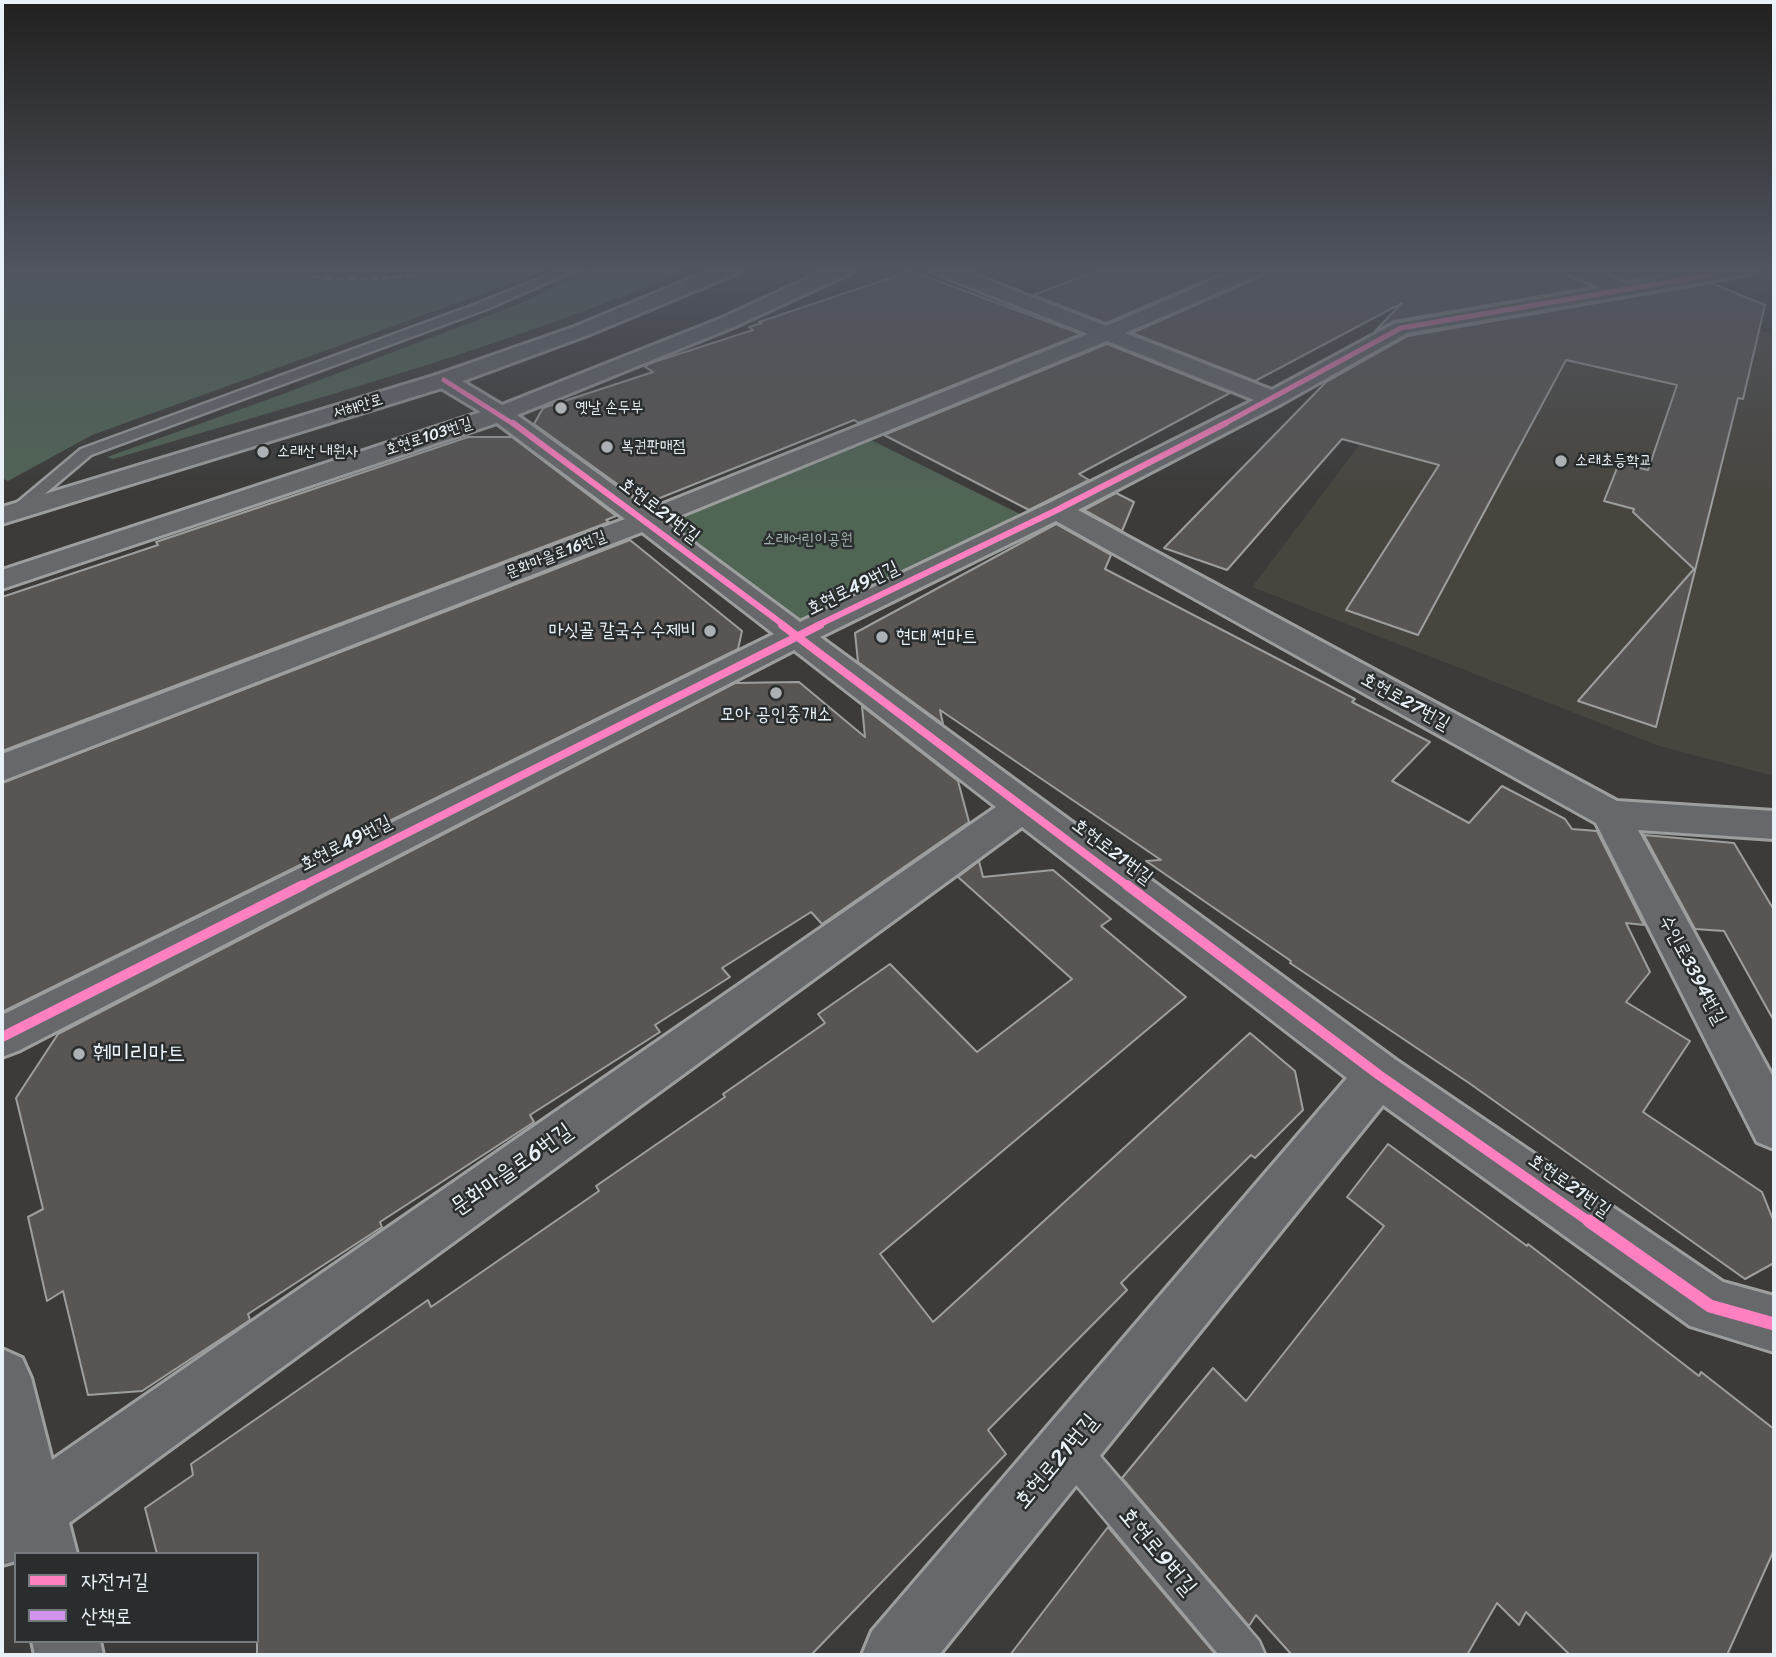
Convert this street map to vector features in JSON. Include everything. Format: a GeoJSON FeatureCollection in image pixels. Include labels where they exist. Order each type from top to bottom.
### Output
{"type":"FeatureCollection","features":[{"type":"Feature","properties":{"kind":"street","name":"서해안로"},"geometry":{"type":"LineString","coordinates":[[9,513],[444,380],[541,345]]}},
{"type":"Feature","properties":{"kind":"street","name":"호현로103번길"},"geometry":{"type":"LineString","coordinates":[[2,580],[500,414],[671,345]]}},
{"type":"Feature","properties":{"kind":"street","name":"문화마을로16번길"},"geometry":{"type":"LineString","coordinates":[[2,768],[645,521],[1081,345]]}},
{"type":"Feature","properties":{"kind":"street"},"geometry":{"type":"LineString","coordinates":[[1134,345],[1272,399]]}},
{"type":"Feature","properties":{"kind":"street","name":"호현로49번길"},"geometry":{"type":"LineString","coordinates":[[2,1037],[796,636],[1057,510],[1370,345]]}},
{"type":"Feature","properties":{"kind":"street","name":"호현로21번길"},"geometry":{"type":"LineString","coordinates":[[444,380],[500,414],[645,521],[1379,1075],[1710,1306],[1774,1324]]}},
{"type":"Feature","properties":{"kind":"street","name":"호현로27번길"},"geometry":{"type":"LineString","coordinates":[[1057,510],[1610,814],[1774,825]]}},
{"type":"Feature","properties":{"kind":"street","name":"문화마을로6번길"},"geometry":{"type":"LineString","coordinates":[[27,1532],[1023,807]]}},
{"type":"Feature","properties":{"kind":"street","name":"수인로3394번길"},"geometry":{"type":"LineString","coordinates":[[1610,814],[1774,1126]]}},
{"type":"Feature","properties":{"kind":"street","name":"호현로21번길"},"geometry":{"type":"LineString","coordinates":[[896,1655],[1379,1075]]}},
{"type":"Feature","properties":{"kind":"street"},"geometry":{"type":"LineString","coordinates":[[2,1378],[27,1532]]}},
{"type":"Feature","properties":{"kind":"lane","name":"서해안로"},"geometry":{"type":"LineString","coordinates":[[9,513],[86,452],[376,345]]}},
{"type":"Feature","properties":{"kind":"lane","name":"호현로9번길"},"geometry":{"type":"LineString","coordinates":[[1069,1448],[1245,1655]]}},
{"type":"Feature","properties":{"kind":"shaded area","name":"소래초등학교"},"geometry":{"type":"Polygon","coordinates":[[[1434,345],[1774,345],[1774,776],[1659,746],[1252,587],[1434,345]]]}},
{"type":"Feature","properties":{"kind":"green space"},"geometry":{"type":"Polygon","coordinates":[[[2,345],[340,345],[92,435],[8,481],[2,478],[2,345]]]}},
{"type":"Feature","properties":{"kind":"green space"},"geometry":{"type":"Polygon","coordinates":[[[411,345],[486,345],[113,459],[107,457],[411,345]]]}},
{"type":"Feature","properties":{"kind":"green space","name":"소래어린이공원"},"geometry":{"type":"Polygon","coordinates":[[[865,437],[1028,518],[799,628],[657,521],[865,437]]]}},
{"type":"Feature","properties":{"kind":"building"},"geometry":{"type":"Polygon","coordinates":[[[706,345],[1053,345],[859,423],[854,420],[645,504],[534,424],[543,408],[653,372],[644,366],[706,345]]]}},
{"type":"Feature","properties":{"kind":"building"},"geometry":{"type":"Polygon","coordinates":[[[1104,345],[1110,345],[1230,393],[1079,474],[1089,480],[1029,510],[884,435],[1104,345]]]}},
{"type":"Feature","properties":{"kind":"building"},"geometry":{"type":"Polygon","coordinates":[[[1164,345],[1322,345],[1255,381],[1164,345]]]}},
{"type":"Feature","properties":{"kind":"building"},"geometry":{"type":"Polygon","coordinates":[[[1391,345],[1756,345],[1743,399],[1738,398],[1656,727],[1578,701],[1694,569],[1633,512],[1634,509],[1604,501],[1619,463],[1648,470],[1677,385],[1566,360],[1418,635],[1346,610],[1439,465],[1342,439],[1227,570],[1164,548],[1326,382],[1391,345]]]}},
{"type":"Feature","properties":{"kind":"building"},"geometry":{"type":"Polygon","coordinates":[[[468,437],[512,437],[616,516],[606,520],[609,522],[2,751],[2,597],[468,437]]]}},
{"type":"Feature","properties":{"kind":"building"},"geometry":{"type":"Polygon","coordinates":[[[1116,493],[1134,502],[1122,531],[1084,510],[1116,493]]]}},
{"type":"Feature","properties":{"kind":"building"},"geometry":{"type":"Polygon","coordinates":[[[1056,524],[1111,555],[1105,569],[1355,699],[1352,702],[1430,742],[1392,781],[1469,823],[1502,786],[1565,819],[1572,829],[1597,831],[1644,925],[1626,923],[1650,972],[1626,1002],[1690,1041],[1643,1112],[1762,1192],[1774,1222],[1774,1263],[1745,1279],[1469,1083],[1290,963],[1291,961],[1146,861],[1161,860],[940,710],[943,724],[858,662],[855,633],[1056,524]]]}},
{"type":"Feature","properties":{"kind":"building"},"geometry":{"type":"Polygon","coordinates":[[[630,540],[742,631],[738,649],[2,1012],[2,783],[630,540]]]}},
{"type":"Feature","properties":{"kind":"building"},"geometry":{"type":"Polygon","coordinates":[[[799,682],[865,737],[862,706],[958,781],[969,822],[822,924],[811,912],[722,968],[730,977],[655,1025],[660,1032],[530,1115],[534,1122],[380,1222],[382,1227],[248,1314],[250,1320],[142,1391],[88,1395],[63,1291],[47,1301],[28,1217],[43,1209],[16,1098],[58,1034],[735,683],[799,682]]]}},
{"type":"Feature","properties":{"kind":"building"},"geometry":{"type":"Polygon","coordinates":[[[1644,835],[1734,843],[1774,910],[1774,1021],[1724,931],[1695,929],[1644,835]]]}},
{"type":"Feature","properties":{"kind":"building"},"geometry":{"type":"Polygon","coordinates":[[[979,861],[983,877],[1053,870],[1111,919],[1101,926],[1186,997],[880,1254],[933,1322],[1250,1033],[1295,1071],[1303,1110],[1255,1158],[1251,1155],[1121,1283],[1127,1290],[988,1430],[1006,1454],[811,1655],[257,1655],[259,1552],[156,1552],[145,1508],[193,1475],[191,1464],[428,1300],[431,1307],[599,1191],[596,1186],[725,1097],[723,1094],[825,1023],[818,1014],[890,964],[977,1052],[1072,979],[958,877],[979,861]]]}},
{"type":"Feature","properties":{"kind":"building"},"geometry":{"type":"Polygon","coordinates":[[[1388,1144],[1527,1246],[1528,1244],[1699,1376],[1701,1372],[1774,1429],[1774,1550],[1727,1655],[1570,1655],[1526,1612],[1519,1625],[1497,1603],[1467,1655],[1292,1655],[1256,1615],[1249,1626],[1122,1478],[1213,1368],[1246,1401],[1384,1226],[1347,1197],[1388,1144]]]}},
{"type":"Feature","properties":{"kind":"building"},"geometry":{"type":"Polygon","coordinates":[[[1108,1527],[1216,1655],[1010,1655],[1108,1527]]]}},
{"type":"Feature","properties":{"kind":"cycle path"},"geometry":{"type":"LineString","coordinates":[[2,1037],[796,636],[1057,510],[1273,399],[1370,345]]}},
{"type":"Feature","properties":{"kind":"cycle path"},"geometry":{"type":"LineString","coordinates":[[444,380],[500,414],[645,521],[1379,1075],[1710,1306],[1774,1324]]}},
{"type":"Feature","properties":{"kind":"place","name":"옛날 손두부"},"geometry":{"type":"Point","coordinates":[561,408]}},
{"type":"Feature","properties":{"kind":"place","name":"복권판매점"},"geometry":{"type":"Point","coordinates":[607,447]}},
{"type":"Feature","properties":{"kind":"place","name":"소래산 내원사"},"geometry":{"type":"Point","coordinates":[263,452]}},
{"type":"Feature","properties":{"kind":"place","name":"소래초등학교"},"geometry":{"type":"Point","coordinates":[1561,461]}},
{"type":"Feature","properties":{"kind":"place","name":"마싯골 칼국수 수제비"},"geometry":{"type":"Point","coordinates":[710,631]}},
{"type":"Feature","properties":{"kind":"place","name":"현대 썬마트"},"geometry":{"type":"Point","coordinates":[882,637]}},
{"type":"Feature","properties":{"kind":"place","name":"모아 공인중개소"},"geometry":{"type":"Point","coordinates":[776,693]}},
{"type":"Feature","properties":{"kind":"place","name":"훼미리마트"},"geometry":{"type":"Point","coordinates":[79,1054]}}]}
